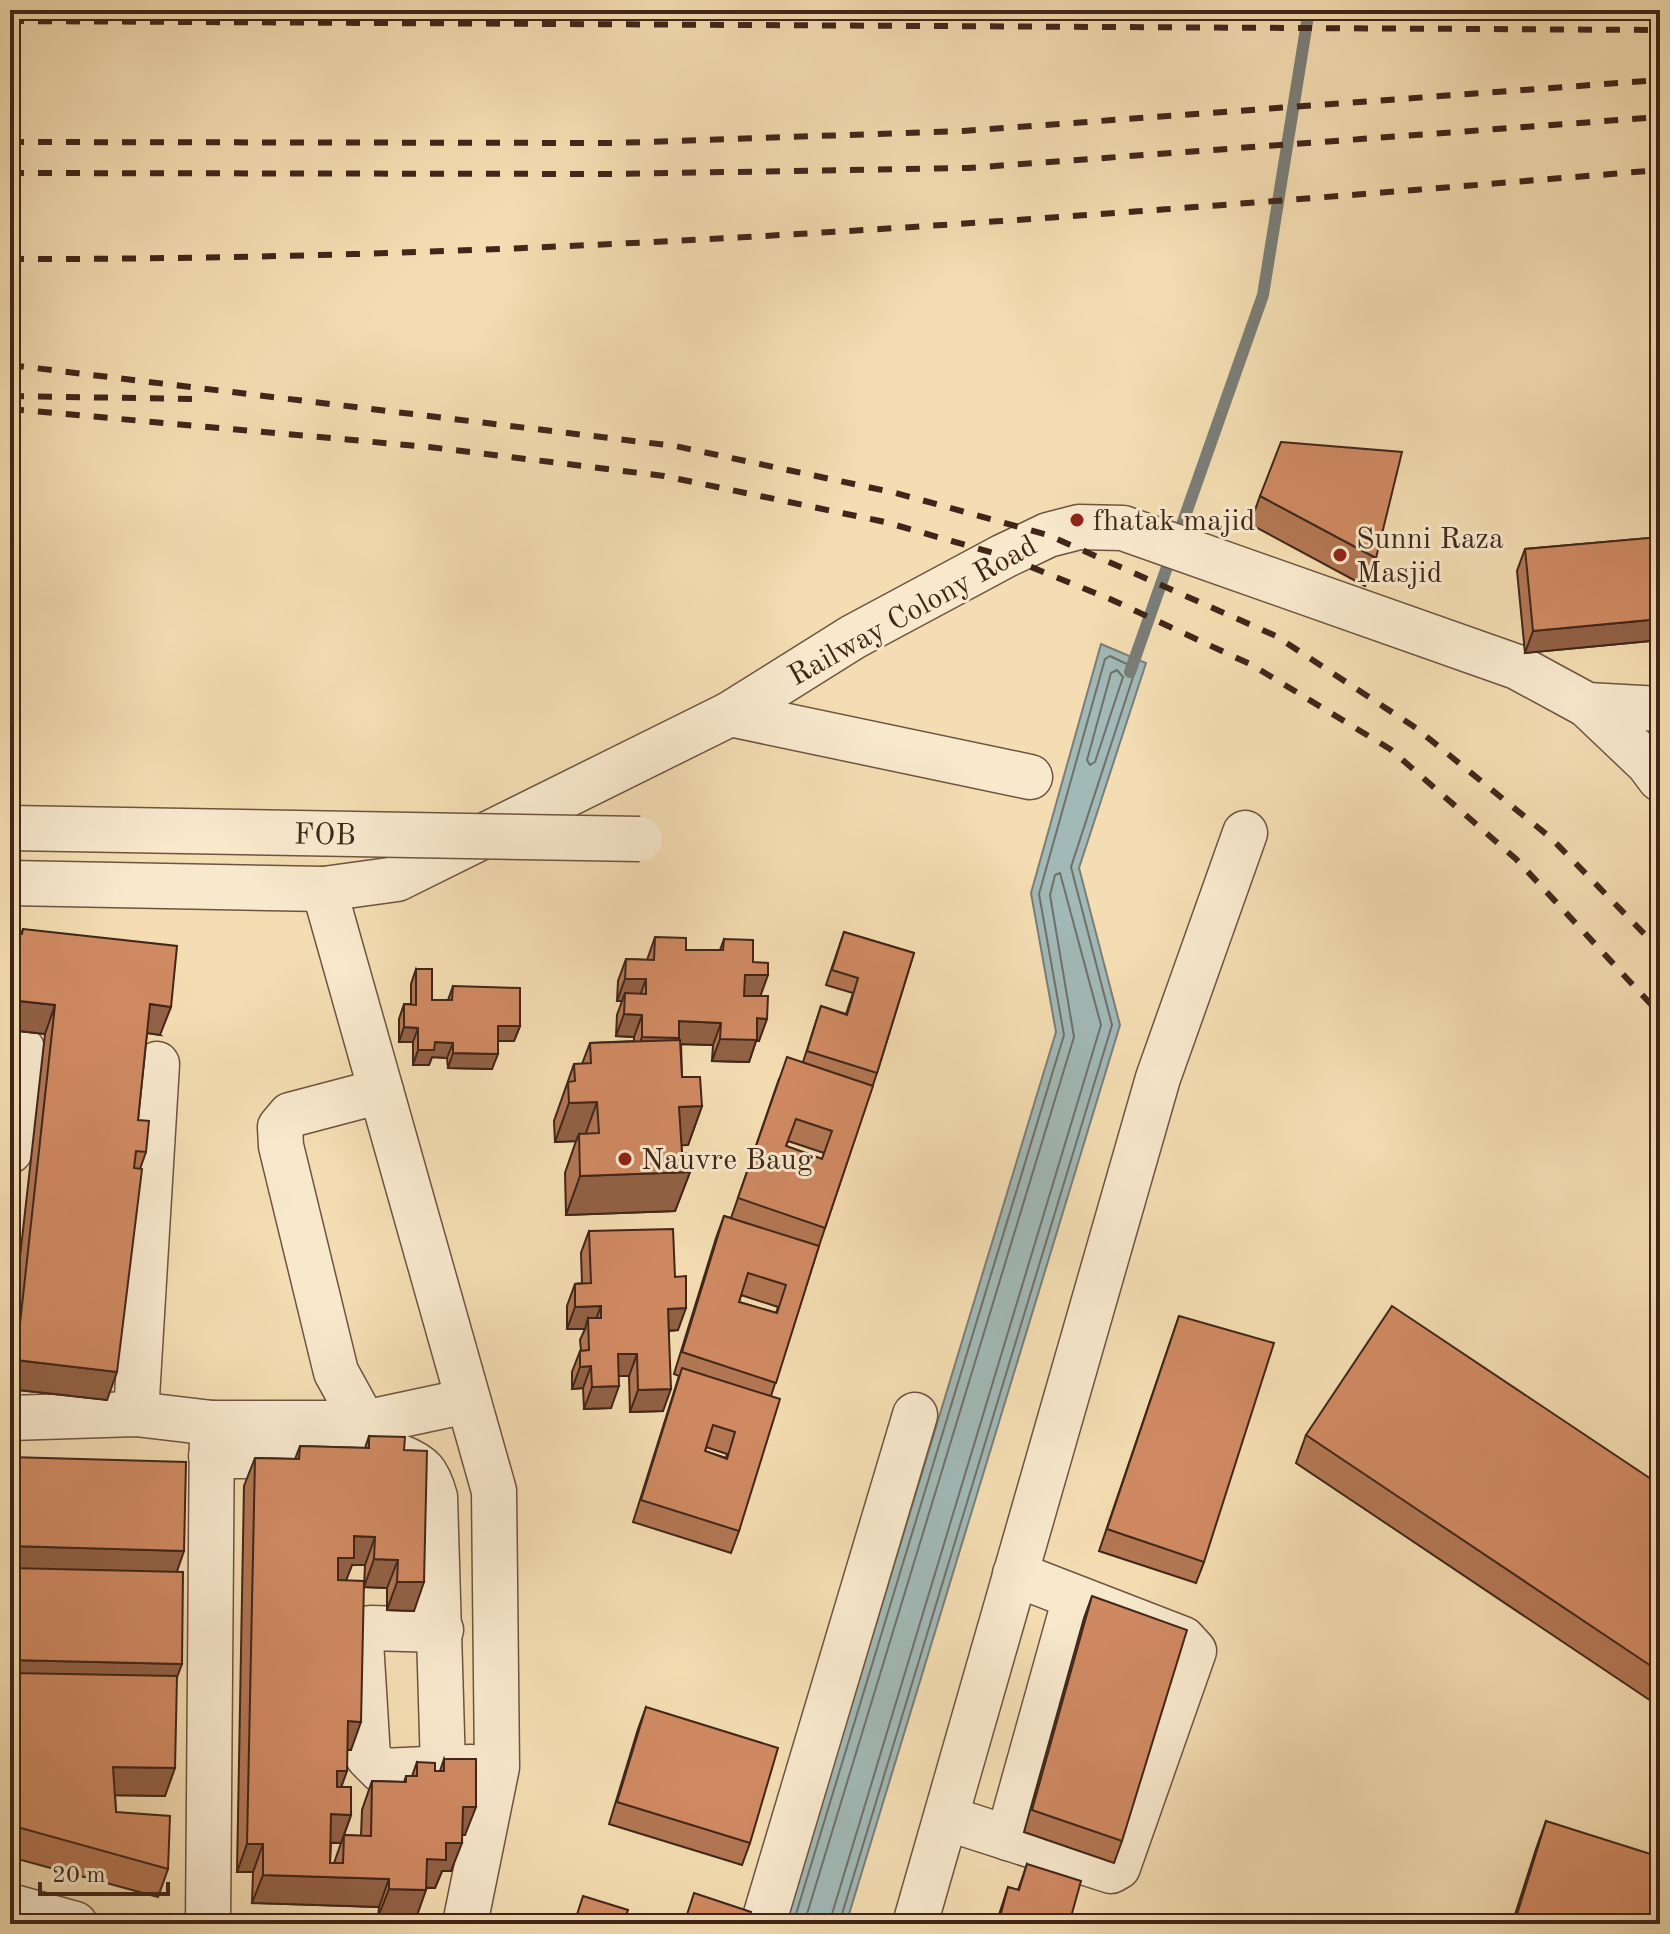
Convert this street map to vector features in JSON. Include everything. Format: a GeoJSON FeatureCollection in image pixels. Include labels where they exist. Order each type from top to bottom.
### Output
{"type":"FeatureCollection","features":[{"type":"Feature","properties":{"kind":"street","name":"Railway Colony Road"},"geometry":{"type":"LineString","coordinates":[[10,883],[324,889],[397,879],[730,714],[853,637],[1037,540],[1079,527],[1123,528],[1517,667],[1587,705],[1648,763],[1660,779]]}},
{"type":"Feature","properties":{"kind":"street"},"geometry":{"type":"LineString","coordinates":[[1587,705],[1660,709]]}},
{"type":"Feature","properties":{"kind":"street"},"geometry":{"type":"LineString","coordinates":[[730,714],[1030,777]]}},
{"type":"Feature","properties":{"kind":"street","name":"FOB"},"geometry":{"type":"LineString","coordinates":[[10,828],[640,839]]}},
{"type":"Feature","properties":{"kind":"street"},"geometry":{"type":"LineString","coordinates":[[915,1924],[1158,1078],[1245,833]]}},
{"type":"Feature","properties":{"kind":"street"},"geometry":{"type":"LineString","coordinates":[[324,889],[494,1491],[497,1767],[465,1924]]}},
{"type":"Feature","properties":{"kind":"street"},"geometry":{"type":"LineString","coordinates":[[10,1151],[22,1049]]}},
{"type":"Feature","properties":{"kind":"street"},"geometry":{"type":"LineString","coordinates":[[136,1414],[157,1064]]}},
{"type":"Feature","properties":{"kind":"street"},"geometry":{"type":"LineString","coordinates":[[364,1423],[336,1372],[281,1146],[280,1127],[290,1115],[381,1091]]}},
{"type":"Feature","properties":{"kind":"street"},"geometry":{"type":"LineString","coordinates":[[211,1439],[364,1423],[467,1401]]}},
{"type":"Feature","properties":{"kind":"street"},"geometry":{"type":"LineString","coordinates":[[10,1418],[136,1414],[211,1439],[398,1456],[418,1463],[428,1473],[435,1497],[443,1768]]}},
{"type":"Feature","properties":{"kind":"street"},"geometry":{"type":"LineString","coordinates":[[763,1924],[915,1415]]}},
{"type":"Feature","properties":{"kind":"street"},"geometry":{"type":"LineString","coordinates":[[208,1924],[211,1439]]}},
{"type":"Feature","properties":{"kind":"street"},"geometry":{"type":"LineString","coordinates":[[946,1818],[1111,1871],[1118,1867],[1194,1651],[1183,1639],[1015,1574]]}},
{"type":"Feature","properties":{"kind":"street"},"geometry":{"type":"LineString","coordinates":[[1008,1838],[1075,1598]]}},
{"type":"Feature","properties":{"kind":"street"},"geometry":{"type":"LineString","coordinates":[[441,1630],[370,1628],[361,1642],[368,1757],[382,1771],[497,1767]]}},
{"type":"Feature","properties":{"kind":"street"},"geometry":{"type":"LineString","coordinates":[[978,1705],[1040,1725]]}},
{"type":"Feature","properties":{"kind":"street"},"geometry":{"type":"LineString","coordinates":[[10,1906],[75,1924]]}},
{"type":"Feature","properties":{"kind":"water"},"geometry":{"type":"Polygon","coordinates":[[[1101,644],[1146,663],[1079,868],[1120,1025],[846,1924],[785,1924],[1056,1032],[1031,893],[1101,644]]]}},
{"type":"Feature","properties":{"kind":"building","name":"Sunni Raza Masjid"},"geometry":{"type":"Polygon","coordinates":[[[1281,442],[1402,452],[1376,558],[1260,496],[1281,442]]]}},
{"type":"Feature","properties":{"kind":"building"},"geometry":{"type":"Polygon","coordinates":[[[1660,537],[1660,619],[1533,631],[1525,549],[1660,537]]]}},
{"type":"Feature","properties":{"kind":"building"},"geometry":{"type":"Polygon","coordinates":[[[23,929],[177,946],[171,1007],[150,1004],[138,1120],[149,1121],[146,1152],[136,1151],[134,1168],[142,1169],[117,1372],[16,1360],[55,1005],[10,1000],[10,933],[22,934],[23,929]]]}},
{"type":"Feature","properties":{"kind":"building"},"geometry":{"type":"Polygon","coordinates":[[[844,932],[914,953],[877,1073],[807,1051],[821,1006],[847,1015],[858,978],[832,970],[844,932]]]}},
{"type":"Feature","properties":{"kind":"building"},"geometry":{"type":"Polygon","coordinates":[[[655,937],[686,938],[686,950],[723,950],[724,939],[753,940],[753,962],[768,963],[768,975],[745,975],[744,996],[768,996],[767,1019],[757,1018],[757,1040],[720,1039],[721,1023],[679,1021],[679,1038],[642,1037],[642,1015],[624,1014],[625,993],[646,994],[646,979],[625,979],[626,959],[654,960],[655,937]]]}},
{"type":"Feature","properties":{"kind":"building"},"geometry":{"type":"Polygon","coordinates":[[[416,969],[432,969],[432,1000],[452,1000],[453,986],[520,988],[520,1026],[498,1026],[498,1054],[453,1053],[453,1043],[435,1042],[434,1050],[418,1050],[418,1028],[404,1027],[404,1004],[416,1005],[416,969]]]}},
{"type":"Feature","properties":{"kind":"building"},"geometry":{"type":"Polygon","coordinates":[[[680,1040],[682,1077],[700,1077],[702,1106],[679,1107],[682,1153],[689,1153],[690,1172],[580,1176],[579,1134],[599,1133],[597,1102],[569,1103],[568,1082],[575,1081],[574,1064],[591,1063],[590,1043],[680,1040]]]}},
{"type":"Feature","properties":{"kind":"building"},"geometry":{"type":"Polygon","coordinates":[[[787,1057],[873,1086],[825,1228],[738,1198],[787,1057]],[[796,1119],[786,1146],[822,1159],[832,1131],[796,1119]]]}},
{"type":"Feature","properties":{"kind":"building"},"geometry":{"type":"Polygon","coordinates":[[[724,1216],[819,1246],[776,1383],[682,1352],[724,1216]],[[748,1273],[739,1302],[777,1313],[786,1285],[748,1273]]]}},
{"type":"Feature","properties":{"kind":"building"},"geometry":{"type":"Polygon","coordinates":[[[673,1229],[675,1277],[686,1276],[686,1308],[668,1309],[671,1389],[638,1390],[637,1354],[618,1354],[619,1386],[592,1387],[591,1366],[580,1367],[580,1351],[589,1350],[588,1318],[601,1318],[601,1306],[575,1307],[575,1284],[591,1283],[589,1231],[673,1229]]]}},
{"type":"Feature","properties":{"kind":"building"},"geometry":{"type":"Polygon","coordinates":[[[1392,1306],[1660,1485],[1660,1672],[1306,1435],[1392,1306]]]}},
{"type":"Feature","properties":{"kind":"building"},"geometry":{"type":"Polygon","coordinates":[[[1179,1316],[1274,1343],[1204,1562],[1107,1529],[1179,1316]]]}},
{"type":"Feature","properties":{"kind":"building"},"geometry":{"type":"Polygon","coordinates":[[[682,1368],[780,1399],[739,1531],[641,1500],[682,1368]],[[713,1425],[705,1451],[727,1459],[735,1432],[713,1425]]]}},
{"type":"Feature","properties":{"kind":"building"},"geometry":{"type":"Polygon","coordinates":[[[369,1436],[405,1437],[404,1450],[427,1451],[424,1582],[397,1582],[398,1560],[374,1559],[375,1537],[354,1536],[354,1558],[338,1558],[338,1580],[364,1581],[361,1722],[348,1721],[347,1771],[337,1771],[337,1787],[351,1787],[351,1815],[331,1814],[330,1863],[343,1863],[344,1835],[371,1836],[372,1781],[406,1782],[406,1776],[417,1776],[417,1762],[435,1763],[435,1771],[444,1771],[444,1759],[476,1759],[476,1807],[463,1807],[462,1843],[446,1843],[446,1860],[427,1859],[426,1890],[389,1889],[389,1879],[263,1875],[263,1844],[247,1844],[255,1458],[299,1459],[300,1446],[369,1448],[369,1436]]]}},
{"type":"Feature","properties":{"kind":"building"},"geometry":{"type":"Polygon","coordinates":[[[10,1457],[186,1462],[184,1551],[10,1546],[10,1457]]]}},
{"type":"Feature","properties":{"kind":"building"},"geometry":{"type":"Polygon","coordinates":[[[10,1568],[183,1572],[182,1664],[10,1660],[10,1568]]]}},
{"type":"Feature","properties":{"kind":"building"},"geometry":{"type":"Polygon","coordinates":[[[1092,1596],[1187,1630],[1122,1841],[1032,1810],[1092,1596]]]}},
{"type":"Feature","properties":{"kind":"building"},"geometry":{"type":"Polygon","coordinates":[[[10,1673],[177,1676],[175,1768],[113,1767],[116,1812],[170,1816],[168,1869],[10,1825],[10,1673]]]}},
{"type":"Feature","properties":{"kind":"building"},"geometry":{"type":"Polygon","coordinates":[[[646,1707],[778,1748],[750,1843],[617,1802],[646,1707]]]}},
{"type":"Feature","properties":{"kind":"building"},"geometry":{"type":"Polygon","coordinates":[[[1546,1821],[1660,1857],[1660,1924],[1514,1924],[1546,1821]]]}},
{"type":"Feature","properties":{"kind":"building"},"geometry":{"type":"Polygon","coordinates":[[[1027,1864],[1081,1881],[1069,1924],[998,1924],[1008,1887],[1019,1890],[1027,1864]]]}},
{"type":"Feature","properties":{"kind":"building"},"geometry":{"type":"Polygon","coordinates":[[[694,1893],[751,1912],[747,1924],[684,1924],[694,1893]]]}},
{"type":"Feature","properties":{"kind":"building"},"geometry":{"type":"Polygon","coordinates":[[[583,1896],[628,1910],[623,1924],[574,1924],[583,1896]]]}},
{"type":"Feature","properties":{"kind":"waterway"},"geometry":{"type":"LineString","coordinates":[[1130,672],[1263,295],[1309,10]]}},
{"type":"Feature","properties":{"kind":"railway"},"geometry":{"type":"LineString","coordinates":[[10,21],[1660,30]]}},
{"type":"Feature","properties":{"kind":"railway"},"geometry":{"type":"LineString","coordinates":[[10,142],[615,143],[963,131],[1660,80]]}},
{"type":"Feature","properties":{"kind":"railway"},"geometry":{"type":"LineString","coordinates":[[10,173],[613,174],[968,168],[1660,117]]}},
{"type":"Feature","properties":{"kind":"railway"},"geometry":{"type":"LineString","coordinates":[[10,259],[423,252],[836,232],[1660,170]]}},
{"type":"Feature","properties":{"kind":"railway"},"geometry":{"type":"LineString","coordinates":[[10,365],[675,446],[896,493],[1048,535],[1276,636],[1416,728],[1551,838],[1660,950]]}},
{"type":"Feature","properties":{"kind":"railway"},"geometry":{"type":"LineString","coordinates":[[10,396],[193,399]]}},
{"type":"Feature","properties":{"kind":"railway"},"geometry":{"type":"LineString","coordinates":[[10,409],[429,447],[664,476],[885,522],[1004,556],[1110,599],[1252,665],[1390,749],[1516,859],[1660,1014]]}},
{"type":"Feature","properties":{"kind":"place","name":"fhatak majid"},"geometry":{"type":"Point","coordinates":[1077,520]}},
{"type":"Feature","properties":{"kind":"place","name":"Sunni Raza Masjid"},"geometry":{"type":"Point","coordinates":[1340,555]}},
{"type":"Feature","properties":{"kind":"place","name":"Nauvre Baug"},"geometry":{"type":"Point","coordinates":[625,1159]}}]}
